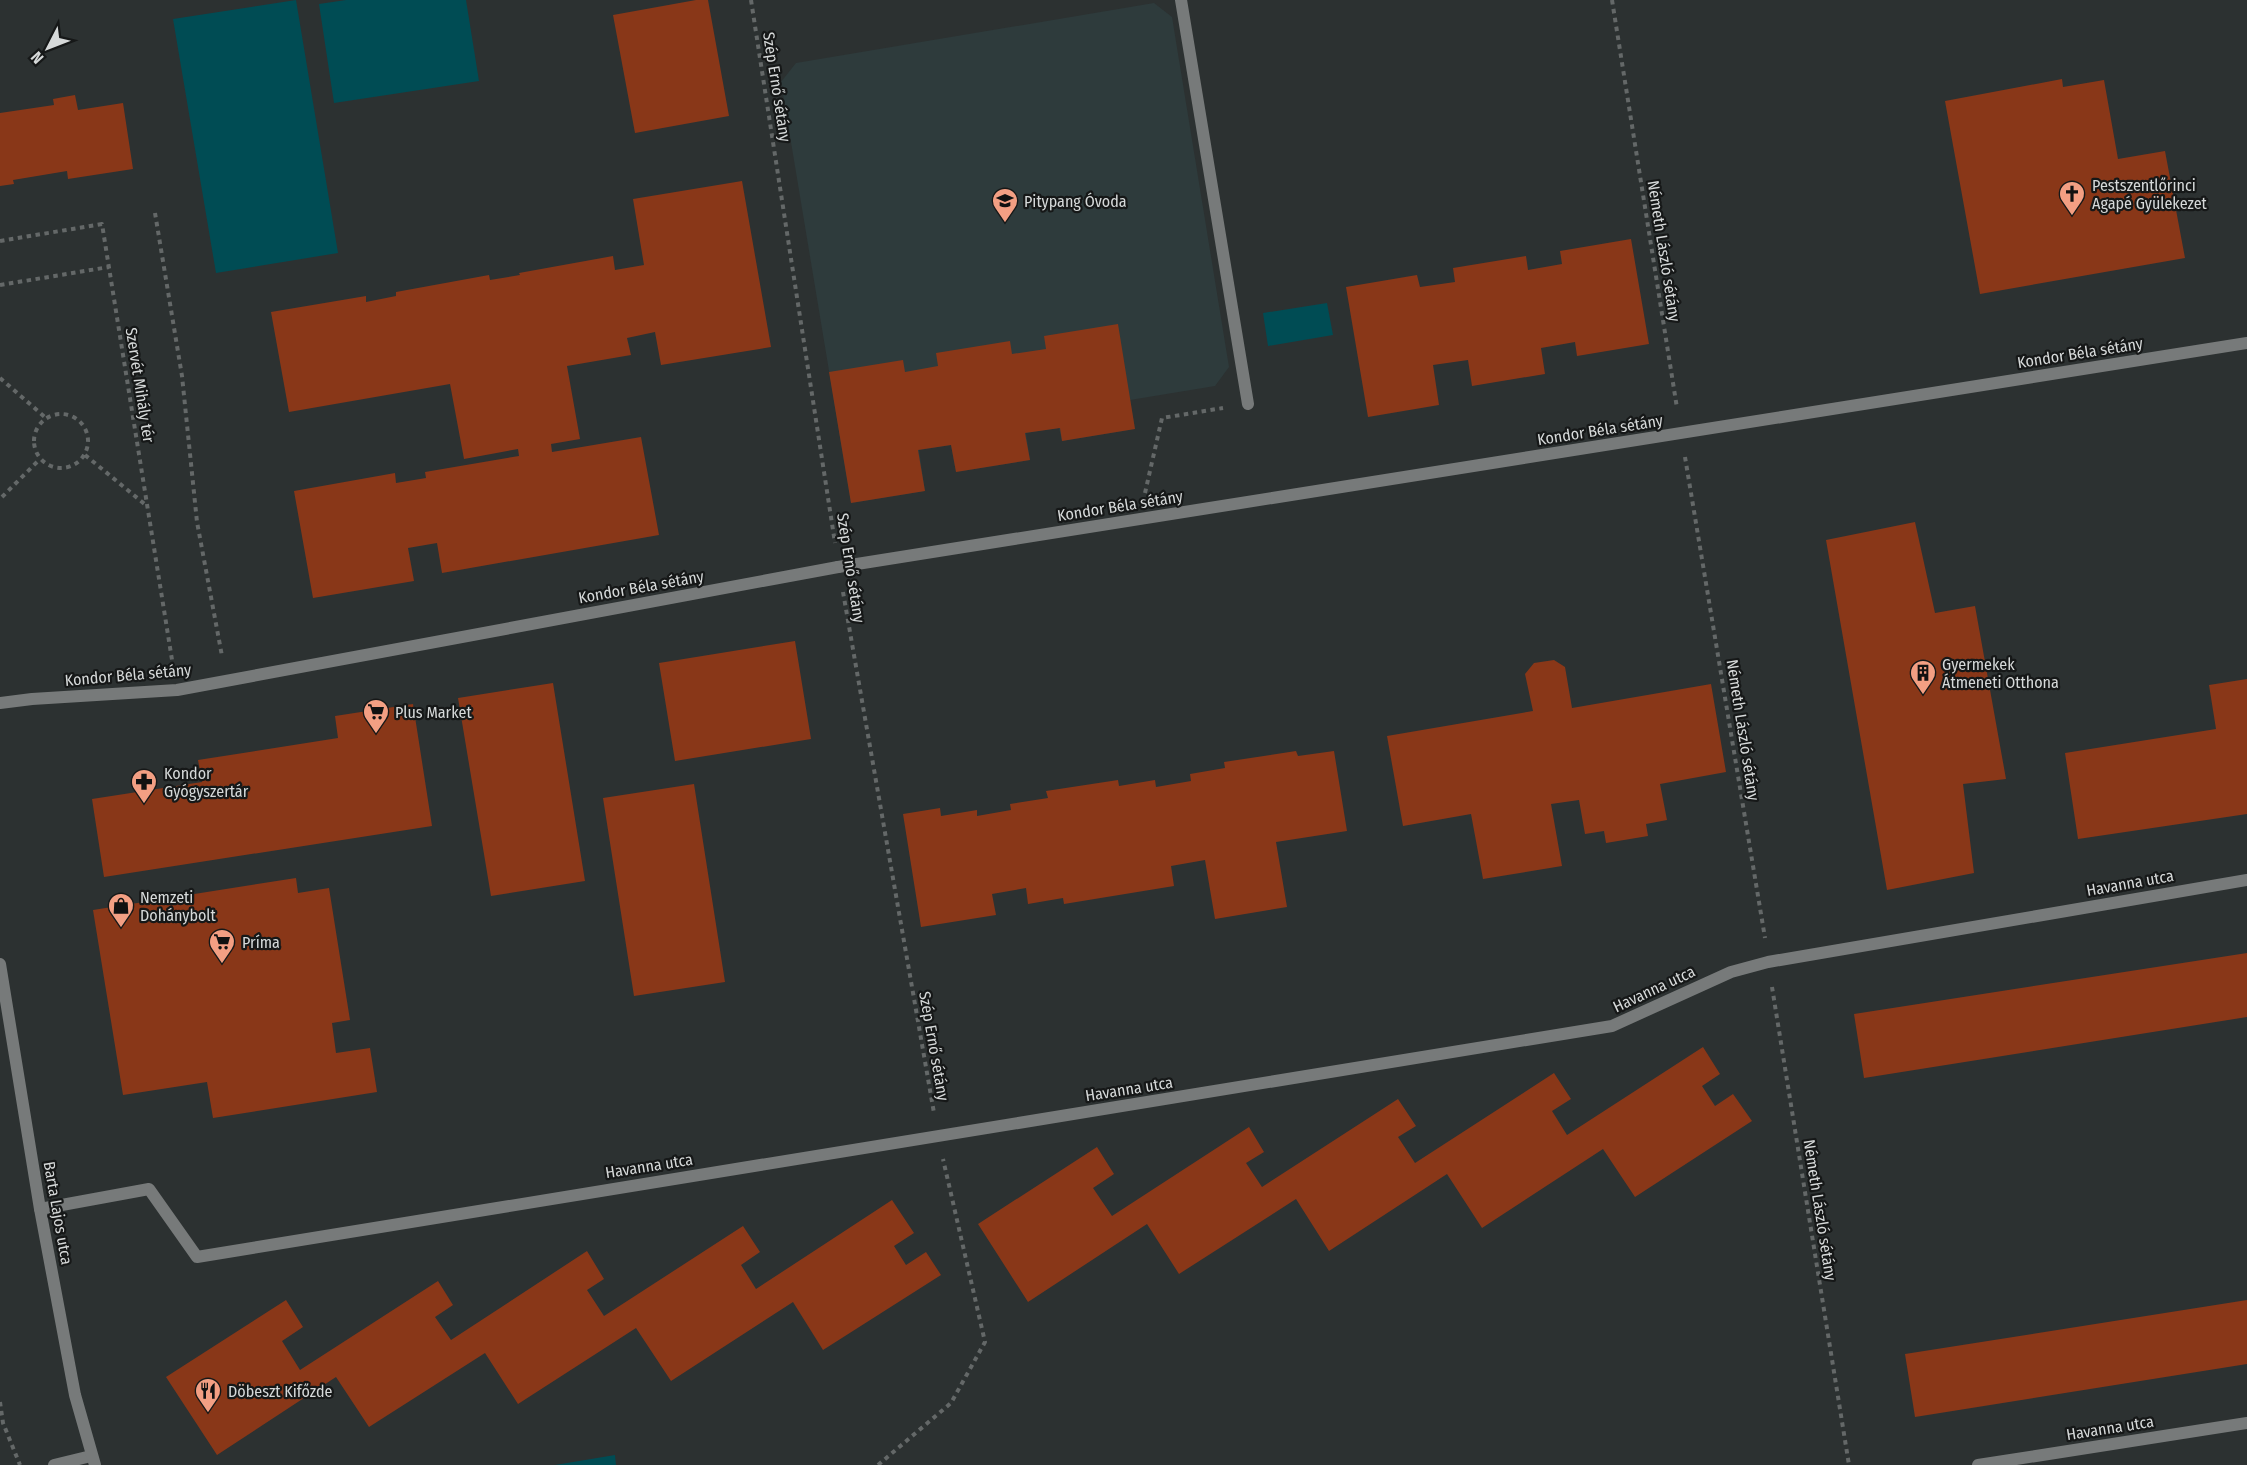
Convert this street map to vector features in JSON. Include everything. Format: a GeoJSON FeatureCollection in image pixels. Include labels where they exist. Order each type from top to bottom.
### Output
{"type":"FeatureCollection","features":[{"type":"Feature","properties":{"kind":"street"},"geometry":{"type":"LineString","coordinates":[[1181,0],[1248,404]]}},
{"type":"Feature","properties":{"kind":"street","name":"Kondor Béla sétány"},"geometry":{"type":"LineString","coordinates":[[0,703],[177,690],[838,567],[2247,343]]}},
{"type":"Feature","properties":{"kind":"street","name":"Havanna utca"},"geometry":{"type":"LineString","coordinates":[[40,1209],[149,1189],[197,1257],[1612,1026],[1731,972],[1768,962],[2247,880]]}},
{"type":"Feature","properties":{"kind":"street","name":"Barta Lajos utca"},"geometry":{"type":"LineString","coordinates":[[0,963],[40,1209],[75,1395],[93,1461]]}},
{"type":"Feature","properties":{"kind":"street","name":"Havanna utca"},"geometry":{"type":"LineString","coordinates":[[1978,1465],[2247,1423]]}},
{"type":"Feature","properties":{"kind":"street"},"geometry":{"type":"LineString","coordinates":[[54,1465],[93,1461]]}},
{"type":"Feature","properties":{"kind":"path","name":"Szép Ernő sétány"},"geometry":{"type":"LineString","coordinates":[[751,0],[838,567],[938,1137],[985,1342],[951,1403],[878,1465]]}},
{"type":"Feature","properties":{"kind":"path","name":"Németh László sétány"},"geometry":{"type":"LineString","coordinates":[[1612,0],[1849,1465]]}},
{"type":"Feature","properties":{"kind":"path"},"geometry":{"type":"LineString","coordinates":[[155,213],[182,376],[197,522],[227,681]]}},
{"type":"Feature","properties":{"kind":"path","name":"Szervét Mihály tér"},"geometry":{"type":"LineString","coordinates":[[0,241],[102,224],[177,690]]}},
{"type":"Feature","properties":{"kind":"path"},"geometry":{"type":"LineString","coordinates":[[0,285],[109,267]]}},
{"type":"Feature","properties":{"kind":"path"},"geometry":{"type":"LineString","coordinates":[[0,378],[46,418]]}},
{"type":"Feature","properties":{"kind":"path"},"geometry":{"type":"LineString","coordinates":[[1139,520],[1162,418],[1248,404]]}},
{"type":"Feature","properties":{"kind":"path"},"geometry":{"type":"LineString","coordinates":[[63,413],[81,421],[89,437],[85,455],[80,462],[64,468],[55,468],[40,459],[34,442],[39,425],[46,418],[63,413]]}},
{"type":"Feature","properties":{"kind":"path"},"geometry":{"type":"LineString","coordinates":[[85,455],[147,507]]}},
{"type":"Feature","properties":{"kind":"path"},"geometry":{"type":"LineString","coordinates":[[2,497],[40,459]]}},
{"type":"Feature","properties":{"kind":"path"},"geometry":{"type":"LineString","coordinates":[[0,1402],[3,1423],[20,1465]]}},
{"type":"Feature","properties":{"kind":"shaded area"},"geometry":{"type":"Polygon","coordinates":[[[296,0],[338,253],[216,273],[173,19],[296,0]]]}},
{"type":"Feature","properties":{"kind":"shaded area"},"geometry":{"type":"Polygon","coordinates":[[[346,0],[466,0],[479,81],[334,103],[319,4],[346,0]]]}},
{"type":"Feature","properties":{"kind":"shaded area","name":"Pitypang Óvoda"},"geometry":{"type":"Polygon","coordinates":[[[1154,3],[1172,17],[1229,367],[1215,386],[1130,400],[1135,429],[1062,441],[1059,428],[1026,433],[1030,460],[956,472],[951,445],[919,450],[925,491],[851,503],[781,82],[796,63],[1154,3]]]}},
{"type":"Feature","properties":{"kind":"shaded area"},"geometry":{"type":"Polygon","coordinates":[[[1327,303],[1333,335],[1268,346],[1263,313],[1327,303]]]}},
{"type":"Feature","properties":{"kind":"shaded area"},"geometry":{"type":"Polygon","coordinates":[[[615,1455],[616,1465],[555,1465],[615,1455]]]}},
{"type":"Feature","properties":{"kind":"building"},"geometry":{"type":"Polygon","coordinates":[[[696,0],[708,0],[729,116],[635,133],[613,15],[696,0]]]}},
{"type":"Feature","properties":{"kind":"building","name":"Pestszentlőrinci Agapé Gyülekezet"},"geometry":{"type":"Polygon","coordinates":[[[2062,79],[2063,87],[2104,80],[2118,159],[2165,151],[2185,258],[1980,294],[1945,101],[2062,79]]]}},
{"type":"Feature","properties":{"kind":"building"},"geometry":{"type":"Polygon","coordinates":[[[75,95],[78,110],[123,103],[133,169],[68,179],[67,171],[13,180],[14,184],[0,186],[0,113],[54,105],[53,99],[75,95]]]}},
{"type":"Feature","properties":{"kind":"building"},"geometry":{"type":"Polygon","coordinates":[[[742,181],[771,347],[661,365],[655,332],[627,338],[631,355],[567,366],[580,439],[551,444],[552,452],[641,437],[659,535],[442,573],[437,543],[408,548],[414,581],[313,598],[294,491],[395,473],[396,483],[426,478],[425,472],[519,456],[518,449],[464,459],[450,384],[289,412],[271,312],[366,296],[366,302],[396,296],[396,292],[489,275],[490,280],[613,256],[615,270],[644,265],[633,199],[742,181]]]}},
{"type":"Feature","properties":{"kind":"building"},"geometry":{"type":"Polygon","coordinates":[[[1631,239],[1649,344],[1577,356],[1575,342],[1541,348],[1545,374],[1472,386],[1468,360],[1433,365],[1439,405],[1368,417],[1346,287],[1417,275],[1420,287],[1455,282],[1453,268],[1526,256],[1528,270],[1562,264],[1560,251],[1631,239]]]}},
{"type":"Feature","properties":{"kind":"building"},"geometry":{"type":"Polygon","coordinates":[[[1118,324],[1135,429],[1062,441],[1060,428],[1025,433],[1030,460],[956,472],[951,445],[918,450],[925,491],[851,503],[829,372],[903,360],[905,372],[938,366],[936,353],[1010,341],[1012,354],[1046,349],[1044,336],[1118,324]]]}},
{"type":"Feature","properties":{"kind":"building","name":"Gyermekek Átmeneti Otthona"},"geometry":{"type":"Polygon","coordinates":[[[1915,522],[1935,613],[1975,606],[2006,779],[1963,784],[1974,873],[1887,890],[1826,540],[1915,522]]]}},
{"type":"Feature","properties":{"kind":"building"},"geometry":{"type":"Polygon","coordinates":[[[795,641],[811,739],[675,761],[659,663],[795,641]]]}},
{"type":"Feature","properties":{"kind":"building"},"geometry":{"type":"Polygon","coordinates":[[[1554,660],[1565,667],[1572,708],[1711,684],[1726,772],[1660,784],[1667,820],[1646,824],[1648,836],[1606,843],[1604,831],[1585,834],[1579,800],[1551,804],[1562,866],[1483,879],[1471,814],[1403,826],[1387,736],[1533,711],[1525,674],[1534,663],[1554,660]]]}},
{"type":"Feature","properties":{"kind":"building"},"geometry":{"type":"Polygon","coordinates":[[[2247,679],[2247,814],[2078,839],[2065,753],[2216,729],[2209,685],[2247,679]]]}},
{"type":"Feature","properties":{"kind":"building"},"geometry":{"type":"Polygon","coordinates":[[[553,683],[585,881],[491,896],[458,698],[553,683]]]}},
{"type":"Feature","properties":{"kind":"building"},"geometry":{"type":"Polygon","coordinates":[[[413,704],[432,826],[104,877],[92,799],[202,782],[198,760],[338,738],[335,716],[413,704]]]}},
{"type":"Feature","properties":{"kind":"building"},"geometry":{"type":"Polygon","coordinates":[[[1296,751],[1298,756],[1334,751],[1347,831],[1276,842],[1287,907],[1215,919],[1205,860],[1171,866],[1174,886],[1064,904],[1063,898],[1028,904],[1026,888],[992,894],[996,915],[921,927],[903,814],[940,808],[941,816],[977,810],[977,816],[1011,810],[1010,804],[1048,798],[1046,791],[1118,780],[1119,786],[1155,780],[1156,787],[1191,781],[1190,774],[1225,768],[1224,762],[1296,751]]]}},
{"type":"Feature","properties":{"kind":"building"},"geometry":{"type":"Polygon","coordinates":[[[694,784],[725,982],[634,996],[603,798],[694,784]]]}},
{"type":"Feature","properties":{"kind":"building","name":"Príma"},"geometry":{"type":"Polygon","coordinates":[[[296,878],[298,893],[329,888],[350,1020],[332,1023],[336,1053],[370,1048],[377,1092],[213,1118],[207,1082],[123,1095],[93,910],[296,878]]]}},
{"type":"Feature","properties":{"kind":"building"},"geometry":{"type":"Polygon","coordinates":[[[2247,953],[2247,1017],[1864,1078],[1854,1014],[2247,953]]]}},
{"type":"Feature","properties":{"kind":"building"},"geometry":{"type":"Polygon","coordinates":[[[1703,1047],[1720,1074],[1702,1086],[1715,1106],[1733,1094],[1752,1121],[1635,1197],[1603,1149],[1482,1228],[1447,1174],[1329,1251],[1296,1199],[1179,1274],[1147,1224],[1028,1302],[978,1224],[1097,1147],[1114,1174],[1093,1188],[1112,1216],[1249,1127],[1264,1152],[1246,1163],[1262,1187],[1398,1099],[1416,1126],[1398,1137],[1415,1163],[1554,1073],[1571,1099],[1552,1111],[1567,1135],[1703,1047]]]}},
{"type":"Feature","properties":{"kind":"building"},"geometry":{"type":"Polygon","coordinates":[[[892,1200],[914,1233],[894,1246],[906,1265],[926,1252],[941,1275],[823,1350],[793,1302],[671,1381],[636,1328],[518,1404],[485,1353],[369,1427],[336,1377],[217,1455],[166,1377],[286,1300],[303,1327],[282,1341],[300,1370],[438,1281],[453,1305],[435,1317],[451,1340],[587,1251],[604,1279],[587,1290],[604,1316],[743,1226],[760,1252],[741,1265],[756,1289],[892,1200]]]}},
{"type":"Feature","properties":{"kind":"building"},"geometry":{"type":"Polygon","coordinates":[[[2247,1300],[2247,1364],[1915,1417],[1905,1354],[2247,1300]]]}},
{"type":"Feature","properties":{"kind":"place","name":"Pestszentlőrinci Agapé Gyülekezet"},"geometry":{"type":"Point","coordinates":[2072,217]}},
{"type":"Feature","properties":{"kind":"place","name":"Pitypang Óvoda"},"geometry":{"type":"Point","coordinates":[1005,224]}},
{"type":"Feature","properties":{"kind":"place","name":"Gyermekek Átmeneti Otthona"},"geometry":{"type":"Point","coordinates":[1923,696]}},
{"type":"Feature","properties":{"kind":"place","name":"Plus Market"},"geometry":{"type":"Point","coordinates":[376,735]}},
{"type":"Feature","properties":{"kind":"place","name":"Kondor Gyógyszertár"},"geometry":{"type":"Point","coordinates":[144,805]}},
{"type":"Feature","properties":{"kind":"place","name":"Nemzeti Dohánybolt"},"geometry":{"type":"Point","coordinates":[121,929]}},
{"type":"Feature","properties":{"kind":"place","name":"Príma"},"geometry":{"type":"Point","coordinates":[222,965]}},
{"type":"Feature","properties":{"kind":"place","name":"Döbeszt Kifőzde"},"geometry":{"type":"Point","coordinates":[208,1414]}}]}
